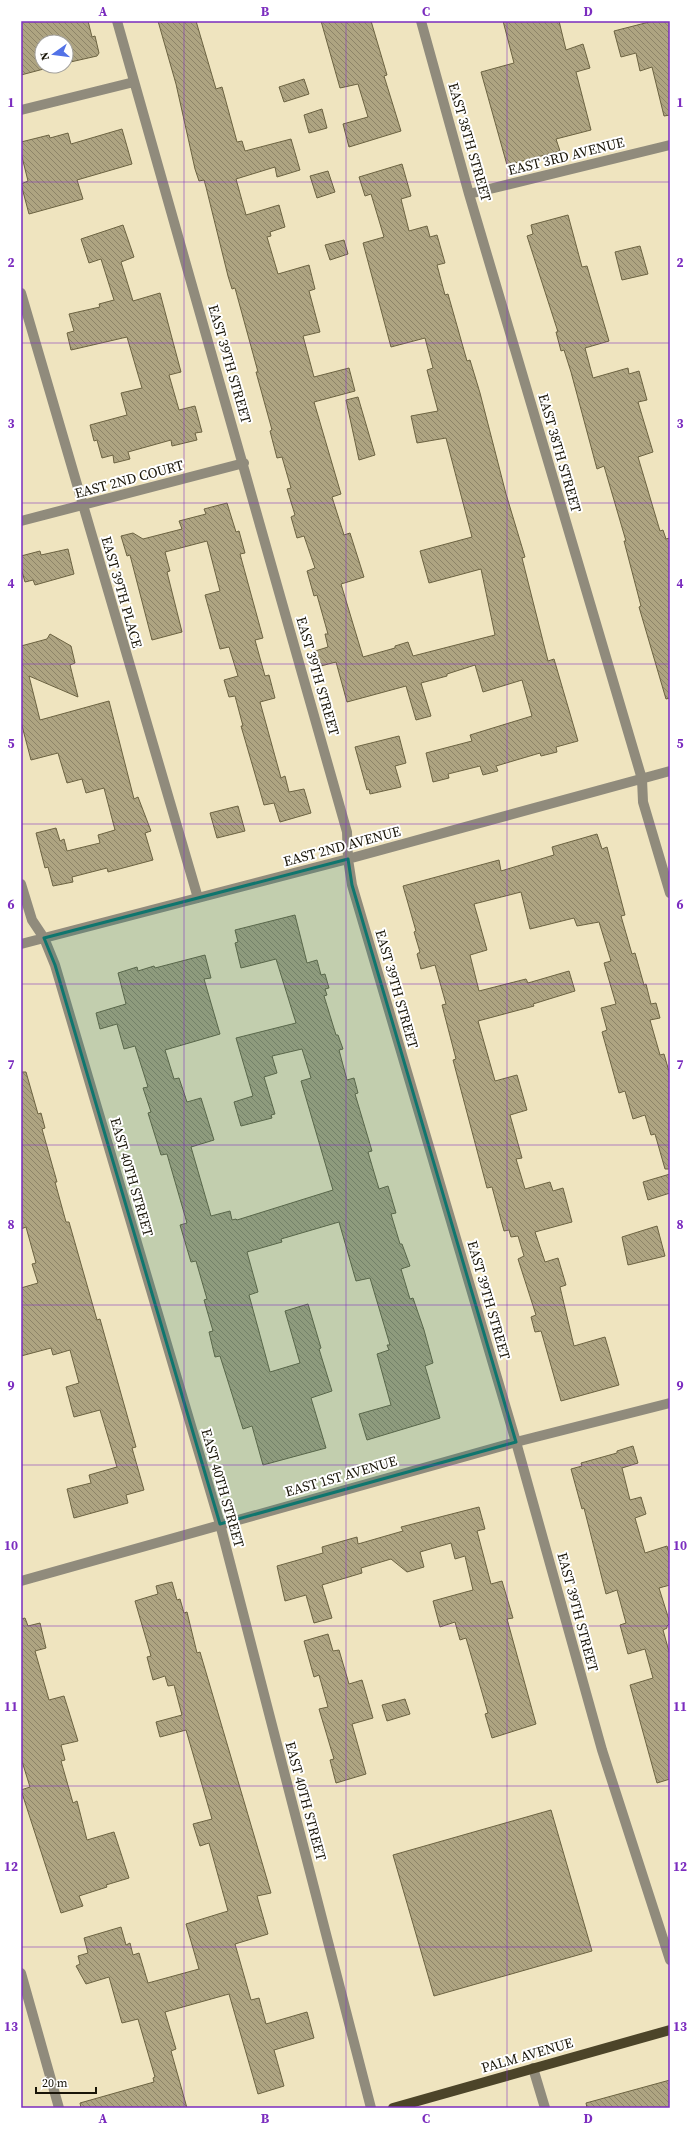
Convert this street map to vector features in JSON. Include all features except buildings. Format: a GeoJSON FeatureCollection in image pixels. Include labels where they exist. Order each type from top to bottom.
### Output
{"type":"FeatureCollection","features":[{"type":"Feature","properties":{"kind":"main road","name":"PALM AVENUE"},"geometry":{"type":"LineString","coordinates":[[393,2108],[670,2030]]}},
{"type":"Feature","properties":{"kind":"street","name":"EAST 39TH STREET"},"geometry":{"type":"LineString","coordinates":[[117,21],[244,463],[347,832],[348,859],[352,885],[516,1442],[602,1750],[670,1960]]}},
{"type":"Feature","properties":{"kind":"street","name":"EAST 38TH STREET"},"geometry":{"type":"LineString","coordinates":[[421,21],[469,194],[642,779],[643,802],[670,893]]}},
{"type":"Feature","properties":{"kind":"street"},"geometry":{"type":"LineString","coordinates":[[21,110],[134,82]]}},
{"type":"Feature","properties":{"kind":"street","name":"EAST 3RD AVENUE"},"geometry":{"type":"LineString","coordinates":[[469,194],[670,145]]}},
{"type":"Feature","properties":{"kind":"street","name":"EAST 39TH PLACE"},"geometry":{"type":"LineString","coordinates":[[21,293],[82,506],[198,898]]}},
{"type":"Feature","properties":{"kind":"street","name":"EAST 2ND COURT"},"geometry":{"type":"LineString","coordinates":[[21,521],[244,463]]}},
{"type":"Feature","properties":{"kind":"street","name":"EAST 2ND AVENUE"},"geometry":{"type":"LineString","coordinates":[[21,944],[348,859],[670,772]]}},
{"type":"Feature","properties":{"kind":"street","name":"EAST 40TH STREET"},"geometry":{"type":"LineString","coordinates":[[21,884],[32,920],[44,938],[57,972],[220,1524],[371,2108]]}},
{"type":"Feature","properties":{"kind":"street","name":"EAST 1ST AVENUE"},"geometry":{"type":"LineString","coordinates":[[21,1581],[516,1442],[670,1403]]}},
{"type":"Feature","properties":{"kind":"street"},"geometry":{"type":"LineString","coordinates":[[21,1973],[59,2108]]}},
{"type":"Feature","properties":{"kind":"street"},"geometry":{"type":"LineString","coordinates":[[534,2068],[545,2108]]}},
{"type":"Feature","properties":{"kind":"highlighted area"},"geometry":{"type":"Polygon","coordinates":[[[348,859],[352,885],[516,1442],[220,1524],[55,965],[44,938],[348,859]]]}}]}
